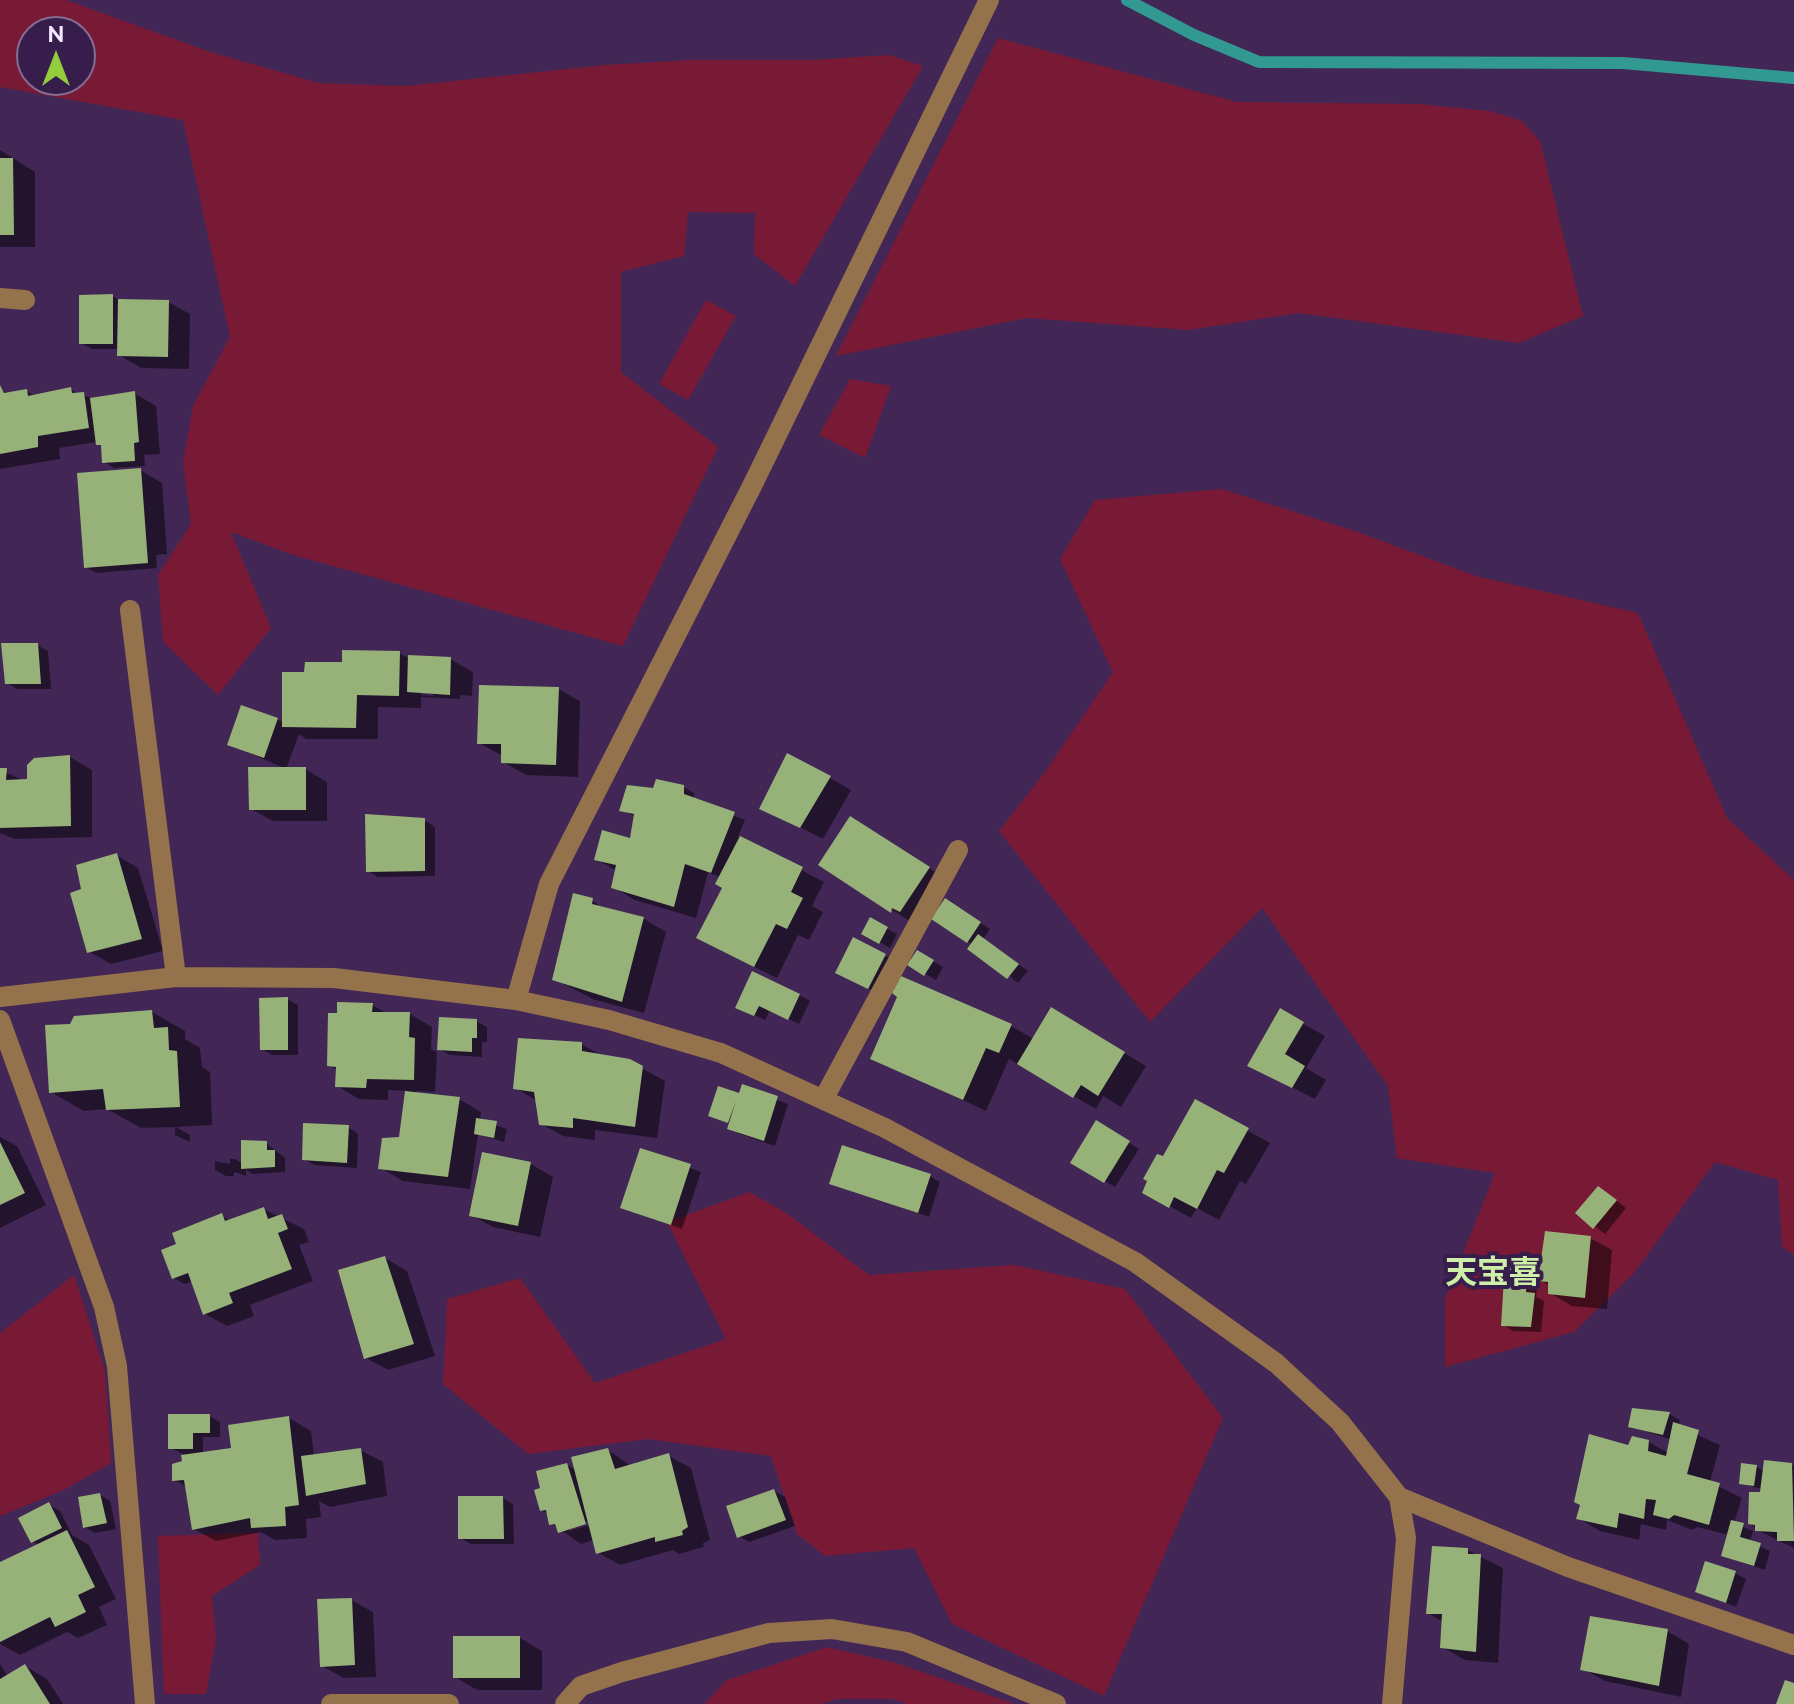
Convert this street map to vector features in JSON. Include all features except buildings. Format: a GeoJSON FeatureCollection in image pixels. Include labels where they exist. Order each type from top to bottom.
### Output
{"type":"FeatureCollection","features":[{"type":"Feature","properties":{"kind":"street"},"geometry":{"type":"LineString","coordinates":[[516,1000],[549,884],[753,484],[989,0]]}},
{"type":"Feature","properties":{"kind":"street"},"geometry":{"type":"LineString","coordinates":[[0,298],[25,300]]}},
{"type":"Feature","properties":{"kind":"street"},"geometry":{"type":"LineString","coordinates":[[130,610],[176,977]]}},
{"type":"Feature","properties":{"kind":"street"},"geometry":{"type":"LineString","coordinates":[[824,1098],[958,850]]}},
{"type":"Feature","properties":{"kind":"street"},"geometry":{"type":"LineString","coordinates":[[0,997],[176,977],[334,978],[516,1000],[609,1020],[721,1053],[824,1098],[1021,1199],[1135,1262],[1276,1363],[1340,1422],[1399,1497],[1406,1538],[1392,1704]]}},
{"type":"Feature","properties":{"kind":"street"},"geometry":{"type":"LineString","coordinates":[[0,1020],[104,1307],[117,1366],[145,1704]]}},
{"type":"Feature","properties":{"kind":"street"},"geometry":{"type":"LineString","coordinates":[[1399,1497],[1568,1567],[1794,1645]]}},
{"type":"Feature","properties":{"kind":"street"},"geometry":{"type":"LineString","coordinates":[[565,1704],[581,1686],[622,1672],[769,1633],[832,1629],[907,1642],[1056,1704]]}},
{"type":"Feature","properties":{"kind":"street"},"geometry":{"type":"LineString","coordinates":[[331,1704],[449,1704]]}},
{"type":"Feature","properties":{"kind":"shaded area"},"geometry":{"type":"Polygon","coordinates":[[[0,0],[66,0],[210,52],[319,83],[406,86],[605,65],[691,60],[812,60],[889,55],[923,66],[795,286],[754,254],[755,213],[688,212],[684,256],[621,272],[621,372],[718,447],[623,646],[293,555],[231,532],[271,628],[218,695],[163,642],[158,575],[191,524],[183,462],[193,406],[230,337],[183,120],[50,96],[96,96],[96,16],[16,16],[16,90],[0,87],[0,0]]]}},
{"type":"Feature","properties":{"kind":"shaded area"},"geometry":{"type":"Polygon","coordinates":[[[998,38],[1237,102],[1419,104],[1490,111],[1522,121],[1540,141],[1583,316],[1519,343],[1299,313],[1189,330],[1027,318],[836,356],[998,38]]]}},
{"type":"Feature","properties":{"kind":"shaded area"},"geometry":{"type":"Polygon","coordinates":[[[706,300],[736,316],[688,400],[659,384],[706,300]]]}},
{"type":"Feature","properties":{"kind":"shaded area"},"geometry":{"type":"Polygon","coordinates":[[[850,379],[891,386],[865,458],[819,435],[850,379]]]}},
{"type":"Feature","properties":{"kind":"shaded area"},"geometry":{"type":"Polygon","coordinates":[[[1222,489],[1358,532],[1476,576],[1638,613],[1727,818],[1794,880],[1794,1255],[1782,1247],[1778,1180],[1715,1162],[1634,1273],[1574,1332],[1445,1367],[1445,1299],[1495,1173],[1397,1158],[1388,1086],[1262,908],[1150,1022],[999,831],[1045,772],[1113,672],[1060,559],[1095,500],[1222,489]]]}},
{"type":"Feature","properties":{"kind":"shaded area"},"geometry":{"type":"Polygon","coordinates":[[[749,1192],[785,1212],[869,1275],[1015,1265],[1125,1289],[1223,1418],[1104,1696],[952,1624],[914,1548],[825,1556],[797,1534],[771,1456],[648,1439],[528,1454],[443,1384],[447,1299],[520,1278],[595,1383],[726,1339],[667,1222],[749,1192]]]}},
{"type":"Feature","properties":{"kind":"shaded area"},"geometry":{"type":"Polygon","coordinates":[[[74,1275],[105,1371],[111,1463],[64,1490],[0,1516],[0,1333],[74,1275]]]}},
{"type":"Feature","properties":{"kind":"shaded area"},"geometry":{"type":"Polygon","coordinates":[[[258,1533],[260,1565],[212,1596],[216,1640],[206,1694],[164,1694],[158,1536],[258,1533]]]}},
{"type":"Feature","properties":{"kind":"shaded area"},"geometry":{"type":"Polygon","coordinates":[[[827,1647],[896,1663],[1015,1704],[907,1704],[893,1699],[837,1699],[822,1704],[704,1704],[727,1680],[827,1647]]]}},
{"type":"Feature","properties":{"kind":"waterway"},"geometry":{"type":"LineString","coordinates":[[1127,0],[1194,35],[1259,62],[1623,63],[1794,78]]}},
{"type":"Feature","properties":{"kind":"district","name":"天宝喜"},"geometry":{"type":"Point","coordinates":[1493,1273]}}]}
